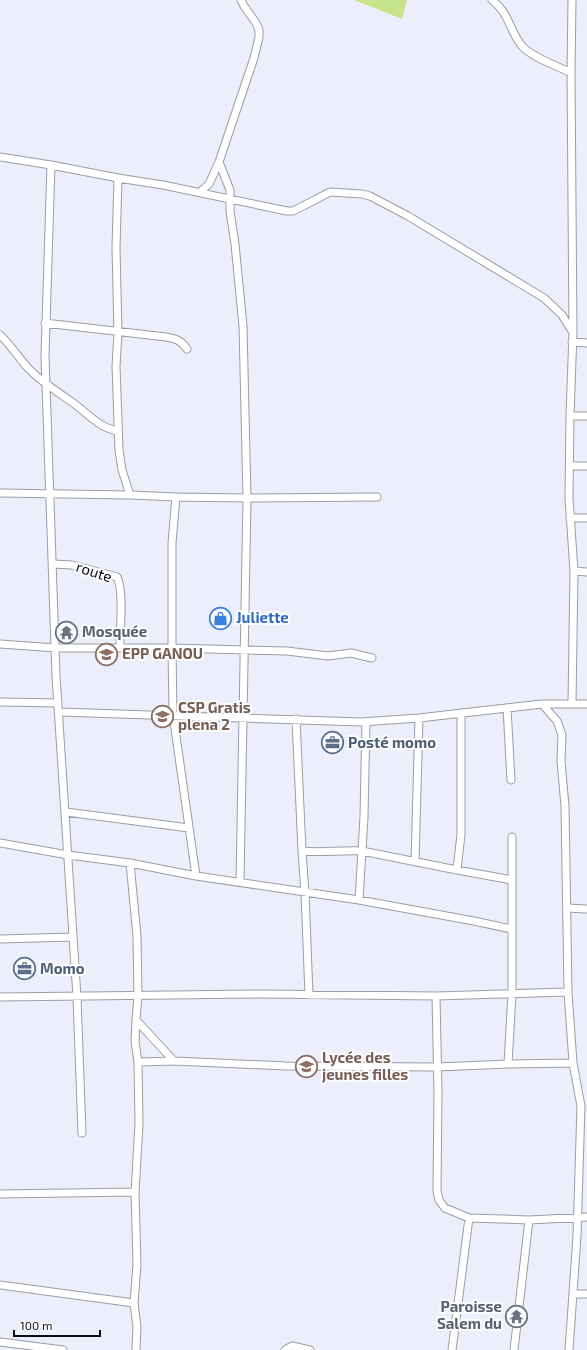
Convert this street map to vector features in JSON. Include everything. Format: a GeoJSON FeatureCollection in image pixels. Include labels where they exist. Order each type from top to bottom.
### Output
{"type":"FeatureCollection","features":[{"type":"Feature","properties":{"kind":"street"},"geometry":{"type":"LineString","coordinates":[[200,192],[209,184],[219,162],[254,58],[259,37],[259,30],[241,0]]}},
{"type":"Feature","properties":{"kind":"street"},"geometry":{"type":"LineString","coordinates":[[492,0],[501,7],[521,46],[528,52],[571,73]]}},
{"type":"Feature","properties":{"kind":"street"},"geometry":{"type":"LineString","coordinates":[[572,0],[572,342],[570,416],[570,518],[574,571],[572,703]]}},
{"type":"Feature","properties":{"kind":"street"},"geometry":{"type":"LineString","coordinates":[[0,157],[200,192],[290,211],[330,192],[370,196],[414,220],[544,298],[562,316],[572,332]]}},
{"type":"Feature","properties":{"kind":"street"},"geometry":{"type":"LineString","coordinates":[[219,162],[230,190],[243,326],[247,498],[240,882]]}},
{"type":"Feature","properties":{"kind":"street"},"geometry":{"type":"LineString","coordinates":[[52,165],[45,323],[46,385],[58,703],[77,997],[82,1133]]}},
{"type":"Feature","properties":{"kind":"street"},"geometry":{"type":"LineString","coordinates":[[118,178],[116,248],[118,332],[116,366],[118,431],[122,470],[130,494]]}},
{"type":"Feature","properties":{"kind":"street"},"geometry":{"type":"LineString","coordinates":[[45,323],[178,340],[183,343],[187,349]]}},
{"type":"Feature","properties":{"kind":"street"},"geometry":{"type":"LineString","coordinates":[[0,335],[29,369],[46,385],[70,401],[98,424],[111,430],[118,431]]}},
{"type":"Feature","properties":{"kind":"street"},"geometry":{"type":"LineString","coordinates":[[572,342],[587,343]]}},
{"type":"Feature","properties":{"kind":"street"},"geometry":{"type":"LineString","coordinates":[[570,416],[587,416]]}},
{"type":"Feature","properties":{"kind":"street"},"geometry":{"type":"LineString","coordinates":[[570,466],[587,466]]}},
{"type":"Feature","properties":{"kind":"street"},"geometry":{"type":"LineString","coordinates":[[0,493],[130,494],[176,497],[247,498],[377,497]]}},
{"type":"Feature","properties":{"kind":"street"},"geometry":{"type":"LineString","coordinates":[[176,497],[172,542],[173,715],[196,876]]}},
{"type":"Feature","properties":{"kind":"street"},"geometry":{"type":"LineString","coordinates":[[570,518],[587,518]]}},
{"type":"Feature","properties":{"kind":"street","name":"route"},"geometry":{"type":"LineString","coordinates":[[53,564],[72,565],[117,577],[119,581],[121,598],[120,645]]}},
{"type":"Feature","properties":{"kind":"street"},"geometry":{"type":"LineString","coordinates":[[574,571],[587,572]]}},
{"type":"Feature","properties":{"kind":"street"},"geometry":{"type":"LineString","coordinates":[[0,644],[56,648],[172,648],[287,651],[328,656],[351,653],[372,658]]}},
{"type":"Feature","properties":{"kind":"street"},"geometry":{"type":"LineString","coordinates":[[0,702],[58,703]]}},
{"type":"Feature","properties":{"kind":"street"},"geometry":{"type":"LineString","coordinates":[[542,704],[557,721],[562,735],[561,761],[565,806],[568,992],[573,1063],[584,1106],[569,1350]]}},
{"type":"Feature","properties":{"kind":"street"},"geometry":{"type":"LineString","coordinates":[[59,712],[366,722],[419,718],[542,704],[587,704]]}},
{"type":"Feature","properties":{"kind":"street"},"geometry":{"type":"LineString","coordinates":[[507,708],[511,780]]}},
{"type":"Feature","properties":{"kind":"street"},"geometry":{"type":"LineString","coordinates":[[457,870],[461,834],[461,713]]}},
{"type":"Feature","properties":{"kind":"street"},"geometry":{"type":"LineString","coordinates":[[415,861],[419,718]]}},
{"type":"Feature","properties":{"kind":"street"},"geometry":{"type":"LineString","coordinates":[[296,719],[309,995]]}},
{"type":"Feature","properties":{"kind":"street"},"geometry":{"type":"LineString","coordinates":[[359,900],[366,722]]}},
{"type":"Feature","properties":{"kind":"street"},"geometry":{"type":"LineString","coordinates":[[66,812],[189,828]]}},
{"type":"Feature","properties":{"kind":"street"},"geometry":{"type":"LineString","coordinates":[[508,1064],[512,994],[512,837]]}},
{"type":"Feature","properties":{"kind":"street"},"geometry":{"type":"LineString","coordinates":[[0,842],[196,876],[359,900],[511,929]]}},
{"type":"Feature","properties":{"kind":"street"},"geometry":{"type":"LineString","coordinates":[[302,851],[316,853],[347,850],[362,851],[512,880]]}},
{"type":"Feature","properties":{"kind":"street"},"geometry":{"type":"LineString","coordinates":[[130,864],[137,936],[138,996],[134,1041],[138,1062],[139,1124],[135,1192],[137,1266],[134,1302],[137,1327],[136,1350]]}},
{"type":"Feature","properties":{"kind":"street"},"geometry":{"type":"LineString","coordinates":[[567,908],[587,909]]}},
{"type":"Feature","properties":{"kind":"street"},"geometry":{"type":"LineString","coordinates":[[0,939],[73,937]]}},
{"type":"Feature","properties":{"kind":"street"},"geometry":{"type":"LineString","coordinates":[[0,997],[309,995],[436,996],[568,992]]}},
{"type":"Feature","properties":{"kind":"street"},"geometry":{"type":"LineString","coordinates":[[436,996],[438,1092],[437,1191],[439,1200],[445,1208],[469,1218],[530,1220],[587,1217]]}},
{"type":"Feature","properties":{"kind":"street"},"geometry":{"type":"LineString","coordinates":[[136,1020],[174,1061]]}},
{"type":"Feature","properties":{"kind":"street"},"geometry":{"type":"LineString","coordinates":[[138,1062],[174,1061],[286,1066],[437,1067],[573,1063]]}},
{"type":"Feature","properties":{"kind":"street"},"geometry":{"type":"LineString","coordinates":[[0,1194],[135,1192]]}},
{"type":"Feature","properties":{"kind":"street"},"geometry":{"type":"LineString","coordinates":[[452,1350],[469,1218]]}},
{"type":"Feature","properties":{"kind":"street"},"geometry":{"type":"LineString","coordinates":[[514,1350],[530,1220]]}},
{"type":"Feature","properties":{"kind":"street"},"geometry":{"type":"LineString","coordinates":[[0,1286],[134,1302]]}},
{"type":"Feature","properties":{"kind":"street"},"geometry":{"type":"LineString","coordinates":[[573,1294],[587,1294]]}},
{"type":"Feature","properties":{"kind":"street"},"geometry":{"type":"LineString","coordinates":[[0,1342],[63,1350]]}},
{"type":"Feature","properties":{"kind":"street"},"geometry":{"type":"LineString","coordinates":[[285,1350],[292,1346],[310,1350]]}},
{"type":"Feature","properties":{"kind":"green space"},"geometry":{"type":"Polygon","coordinates":[[[354,0],[407,0],[402,19],[354,0]]]}},
{"type":"Feature","properties":{"kind":"place","name":"Juliette"},"geometry":{"type":"Point","coordinates":[221,618]}},
{"type":"Feature","properties":{"kind":"place","name":"Mosquée"},"geometry":{"type":"Point","coordinates":[67,632]}},
{"type":"Feature","properties":{"kind":"place","name":"EPP GANOU"},"geometry":{"type":"Point","coordinates":[107,654]}},
{"type":"Feature","properties":{"kind":"place","name":"CSP Gratis plena 2"},"geometry":{"type":"Point","coordinates":[162,717]}},
{"type":"Feature","properties":{"kind":"place","name":"Posté momo"},"geometry":{"type":"Point","coordinates":[332,743]}},
{"type":"Feature","properties":{"kind":"place","name":"Momo"},"geometry":{"type":"Point","coordinates":[25,969]}},
{"type":"Feature","properties":{"kind":"place","name":"Lycée des jeunes filles"},"geometry":{"type":"Point","coordinates":[307,1067]}},
{"type":"Feature","properties":{"kind":"place","name":"Paroisse Salem du"},"geometry":{"type":"Point","coordinates":[517,1316]}}]}
